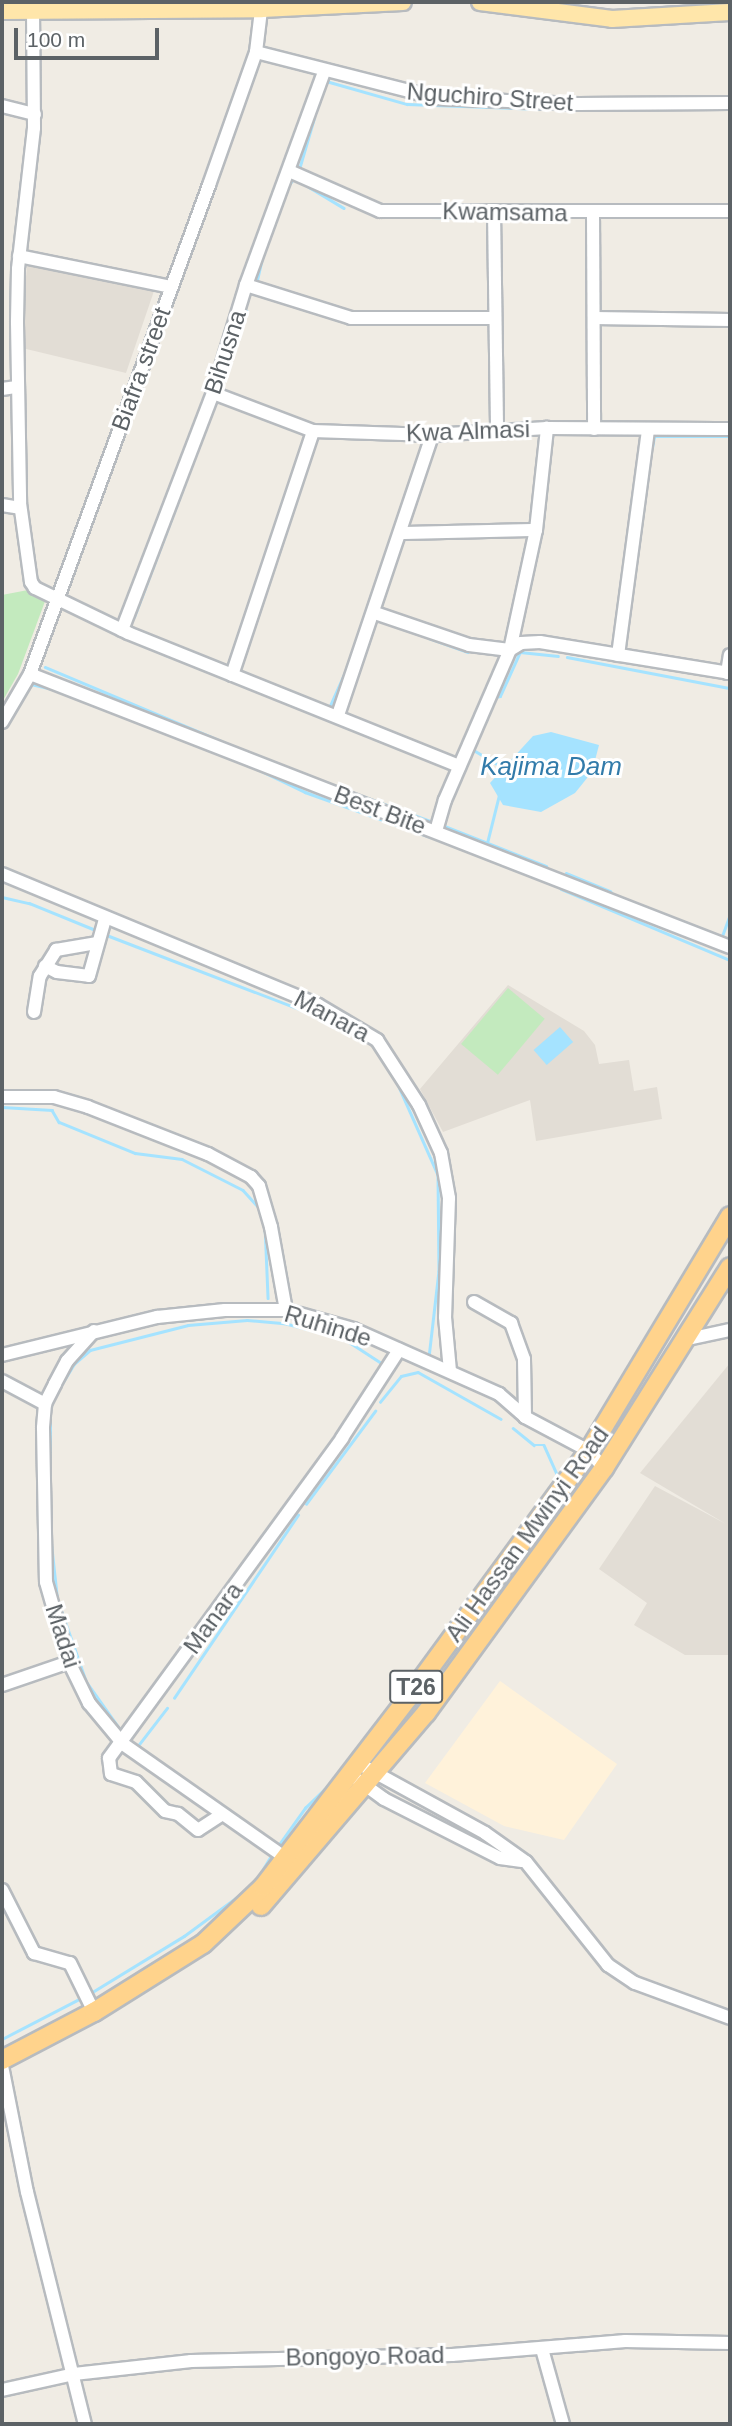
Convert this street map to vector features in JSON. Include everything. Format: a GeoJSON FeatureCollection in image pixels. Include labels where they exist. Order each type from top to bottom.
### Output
{"type":"FeatureCollection","features":[{"type":"Feature","properties":{"kind":"highway","name":"Ali Hassan Mwinyi Road"},"geometry":{"type":"LineString","coordinates":[[2,2064],[94,2012],[203,1944],[248,1903],[286,1858],[589,1451],[730,1216]]}},
{"type":"Feature","properties":{"kind":"highway","name":"Ali Hassan Mwinyi Road"},"geometry":{"type":"LineString","coordinates":[[2,2064],[118,2008],[209,1952],[257,1911],[426,1713],[604,1468],[688,1339],[730,1267]]}},
{"type":"Feature","properties":{"kind":"main road"},"geometry":{"type":"LineString","coordinates":[[2,11],[403,2]]}},
{"type":"Feature","properties":{"kind":"main road"},"geometry":{"type":"LineString","coordinates":[[480,2],[638,19],[730,12]]}},
{"type":"Feature","properties":{"kind":"main road"},"geometry":{"type":"LineString","coordinates":[[530,2],[545,9]]}},
{"type":"Feature","properties":{"kind":"street","name":"Biafra street"},"geometry":{"type":"LineString","coordinates":[[2,722],[30,674],[172,287],[256,52],[262,5]]}},
{"type":"Feature","properties":{"kind":"street"},"geometry":{"type":"LineString","coordinates":[[33,11],[35,114],[19,256],[18,387],[20,508],[30,582],[58,599],[122,630],[459,766]]}},
{"type":"Feature","properties":{"kind":"street","name":"Nguchiro Street"},"geometry":{"type":"LineString","coordinates":[[256,52],[416,95],[464,100],[730,103]]}},
{"type":"Feature","properties":{"kind":"street","name":"Bihusna"},"geometry":{"type":"LineString","coordinates":[[122,630],[212,393],[246,285],[324,72]]}},
{"type":"Feature","properties":{"kind":"street"},"geometry":{"type":"LineString","coordinates":[[2,106],[35,114]]}},
{"type":"Feature","properties":{"kind":"street","name":"Kwamsama"},"geometry":{"type":"LineString","coordinates":[[289,171],[380,211],[593,214],[730,211]]}},
{"type":"Feature","properties":{"kind":"street"},"geometry":{"type":"LineString","coordinates":[[494,211],[498,430]]}},
{"type":"Feature","properties":{"kind":"street"},"geometry":{"type":"LineString","coordinates":[[593,214],[594,429]]}},
{"type":"Feature","properties":{"kind":"street"},"geometry":{"type":"LineString","coordinates":[[19,256],[172,287]]}},
{"type":"Feature","properties":{"kind":"street"},"geometry":{"type":"LineString","coordinates":[[246,285],[351,318],[494,318]]}},
{"type":"Feature","properties":{"kind":"street"},"geometry":{"type":"LineString","coordinates":[[594,318],[730,320]]}},
{"type":"Feature","properties":{"kind":"street"},"geometry":{"type":"LineString","coordinates":[[2,389],[18,387]]}},
{"type":"Feature","properties":{"kind":"street","name":"Kwa Almasi"},"geometry":{"type":"LineString","coordinates":[[212,393],[313,431],[432,435],[547,428],[648,431],[730,429]]}},
{"type":"Feature","properties":{"kind":"street"},"geometry":{"type":"LineString","coordinates":[[436,831],[459,766],[510,650],[536,530],[547,428]]}},
{"type":"Feature","properties":{"kind":"street"},"geometry":{"type":"LineString","coordinates":[[232,675],[313,431]]}},
{"type":"Feature","properties":{"kind":"street"},"geometry":{"type":"LineString","coordinates":[[618,655],[648,431]]}},
{"type":"Feature","properties":{"kind":"street"},"geometry":{"type":"LineString","coordinates":[[338,715],[375,612],[432,435]]}},
{"type":"Feature","properties":{"kind":"street"},"geometry":{"type":"LineString","coordinates":[[2,505],[20,508]]}},
{"type":"Feature","properties":{"kind":"street"},"geometry":{"type":"LineString","coordinates":[[400,533],[536,530]]}},
{"type":"Feature","properties":{"kind":"street"},"geometry":{"type":"LineString","coordinates":[[375,612],[443,639],[510,650],[521,643],[540,642],[729,673],[730,654]]}},
{"type":"Feature","properties":{"kind":"street","name":"Best Bite"},"geometry":{"type":"LineString","coordinates":[[30,674],[730,945]]}},
{"type":"Feature","properties":{"kind":"street","name":"Manara"},"geometry":{"type":"LineString","coordinates":[[2,874],[101,932],[318,1005],[359,1026],[388,1054],[419,1104],[441,1153],[450,1198],[445,1317],[450,1371]]}},
{"type":"Feature","properties":{"kind":"street"},"geometry":{"type":"LineString","coordinates":[[45,966],[57,972],[89,976],[101,932]]}},
{"type":"Feature","properties":{"kind":"street"},"geometry":{"type":"LineString","coordinates":[[34,1012],[45,966],[56,950],[101,932]]}},
{"type":"Feature","properties":{"kind":"street"},"geometry":{"type":"LineString","coordinates":[[2,1097],[54,1097],[88,1107],[208,1154],[251,1177],[259,1186],[271,1227],[286,1310]]}},
{"type":"Feature","properties":{"kind":"street"},"geometry":{"type":"LineString","coordinates":[[474,1303],[511,1323],[524,1359],[525,1417]]}},
{"type":"Feature","properties":{"kind":"street","name":"Ruhinde"},"geometry":{"type":"LineString","coordinates":[[2,1354],[94,1330],[197,1311],[286,1310],[353,1329],[450,1371],[499,1394],[525,1417],[589,1451]]}},
{"type":"Feature","properties":{"kind":"street","name":"Madai"},"geometry":{"type":"LineString","coordinates":[[94,1330],[67,1361],[45,1404],[46,1582],[69,1662],[89,1703],[123,1745],[286,1858]]}},
{"type":"Feature","properties":{"kind":"street"},"geometry":{"type":"LineString","coordinates":[[688,1339],[730,1330]]}},
{"type":"Feature","properties":{"kind":"street","name":"Manara"},"geometry":{"type":"LineString","coordinates":[[221,1815],[198,1830],[178,1814],[165,1811],[136,1782],[111,1774],[109,1758],[123,1745],[342,1438],[399,1350]]}},
{"type":"Feature","properties":{"kind":"street"},"geometry":{"type":"LineString","coordinates":[[2,1381],[45,1404]]}},
{"type":"Feature","properties":{"kind":"street"},"geometry":{"type":"LineString","coordinates":[[589,1451],[604,1468]]}},
{"type":"Feature","properties":{"kind":"street"},"geometry":{"type":"LineString","coordinates":[[5,1680],[69,1662]]}},
{"type":"Feature","properties":{"kind":"street"},"geometry":{"type":"LineString","coordinates":[[353,1768],[369,1781],[485,1833],[526,1862],[608,1965],[635,1983],[730,2018]]}},
{"type":"Feature","properties":{"kind":"street"},"geometry":{"type":"LineString","coordinates":[[2,1891],[31,1948],[39,1956],[70,1963],[94,2012]]}},
{"type":"Feature","properties":{"kind":"street"},"geometry":{"type":"LineString","coordinates":[[2,2064],[27,2192],[85,2424]]}},
{"type":"Feature","properties":{"kind":"street","name":"Bongoyo Road"},"geometry":{"type":"LineString","coordinates":[[2,2390],[74,2374],[230,2358],[542,2349],[625,2341],[730,2343]]}},
{"type":"Feature","properties":{"kind":"street"},"geometry":{"type":"LineString","coordinates":[[542,2349],[563,2424]]}},
{"type":"Feature","properties":{"kind":"shaded area"},"geometry":{"type":"Polygon","coordinates":[[[28,259],[154,291],[126,373],[18,347],[28,259]]]}},
{"type":"Feature","properties":{"kind":"shaded area"},"geometry":{"type":"Polygon","coordinates":[[[508,985],[584,1031],[595,1045],[599,1064],[629,1060],[634,1091],[657,1087],[662,1119],[536,1141],[530,1100],[443,1132],[420,1089],[508,985]]]}},
{"type":"Feature","properties":{"kind":"shaded area"},"geometry":{"type":"Polygon","coordinates":[[[730,1363],[730,1655],[685,1655],[634,1625],[647,1603],[599,1569],[655,1486],[726,1524],[640,1473],[730,1363]]]}},
{"type":"Feature","properties":{"kind":"shaded area"},"geometry":{"type":"Polygon","coordinates":[[[500,1681],[617,1764],[564,1840],[504,1826],[425,1783],[500,1681]]]}},
{"type":"Feature","properties":{"kind":"green space"},"geometry":{"type":"Polygon","coordinates":[[[28,590],[47,596],[18,674],[2,702],[2,595],[28,590]]]}},
{"type":"Feature","properties":{"kind":"green space"},"geometry":{"type":"Polygon","coordinates":[[[508,988],[545,1019],[498,1075],[461,1044],[508,988]]]}},
{"type":"Feature","properties":{"kind":"water","name":"Kajima Dam"},"geometry":{"type":"Polygon","coordinates":[[[551,732],[599,745],[592,772],[575,793],[541,812],[503,805],[490,783],[533,736],[551,732]]]}},
{"type":"Feature","properties":{"kind":"water"},"geometry":{"type":"Polygon","coordinates":[[[560,1027],[573,1042],[547,1065],[534,1050],[560,1027]]]}},
{"type":"Feature","properties":{"kind":"waterway"},"geometry":{"type":"LineString","coordinates":[[326,81],[407,104],[544,109]]}},
{"type":"Feature","properties":{"kind":"waterway"},"geometry":{"type":"LineString","coordinates":[[624,110],[694,110]]}},
{"type":"Feature","properties":{"kind":"waterway"},"geometry":{"type":"LineString","coordinates":[[300,166],[314,118]]}},
{"type":"Feature","properties":{"kind":"waterway"},"geometry":{"type":"LineString","coordinates":[[288,186],[294,178],[344,208]]}},
{"type":"Feature","properties":{"kind":"waterway"},"geometry":{"type":"LineString","coordinates":[[430,217],[485,218]]}},
{"type":"Feature","properties":{"kind":"waterway"},"geometry":{"type":"LineString","coordinates":[[546,217],[560,217]]}},
{"type":"Feature","properties":{"kind":"waterway"},"geometry":{"type":"LineString","coordinates":[[257,280],[262,258]]}},
{"type":"Feature","properties":{"kind":"waterway"},"geometry":{"type":"LineString","coordinates":[[236,337],[246,311]]}},
{"type":"Feature","properties":{"kind":"waterway"},"geometry":{"type":"LineString","coordinates":[[652,448],[654,437],[730,437]]}},
{"type":"Feature","properties":{"kind":"waterway"},"geometry":{"type":"LineString","coordinates":[[134,617],[185,483]]}},
{"type":"Feature","properties":{"kind":"waterway"},"geometry":{"type":"LineString","coordinates":[[94,623],[168,656]]}},
{"type":"Feature","properties":{"kind":"waterway"},"geometry":{"type":"LineString","coordinates":[[429,638],[468,652]]}},
{"type":"Feature","properties":{"kind":"waterway"},"geometry":{"type":"LineString","coordinates":[[495,697],[500,696],[520,652],[558,656]]}},
{"type":"Feature","properties":{"kind":"waterway"},"geometry":{"type":"LineString","coordinates":[[567,657],[730,688]]}},
{"type":"Feature","properties":{"kind":"waterway"},"geometry":{"type":"LineString","coordinates":[[329,708],[349,663]]}},
{"type":"Feature","properties":{"kind":"waterway"},"geometry":{"type":"LineString","coordinates":[[45,667],[262,758]]}},
{"type":"Feature","properties":{"kind":"waterway"},"geometry":{"type":"LineString","coordinates":[[31,684],[56,690]]}},
{"type":"Feature","properties":{"kind":"waterway"},"geometry":{"type":"LineString","coordinates":[[486,721],[490,708]]}},
{"type":"Feature","properties":{"kind":"waterway"},"geometry":{"type":"LineString","coordinates":[[472,749],[505,769]]}},
{"type":"Feature","properties":{"kind":"waterway"},"geometry":{"type":"LineString","coordinates":[[251,766],[305,792],[430,837]]}},
{"type":"Feature","properties":{"kind":"waterway"},"geometry":{"type":"LineString","coordinates":[[327,783],[436,823]]}},
{"type":"Feature","properties":{"kind":"waterway"},"geometry":{"type":"LineString","coordinates":[[487,843],[499,795]]}},
{"type":"Feature","properties":{"kind":"waterway"},"geometry":{"type":"LineString","coordinates":[[442,825],[546,866]]}},
{"type":"Feature","properties":{"kind":"waterway"},"geometry":{"type":"LineString","coordinates":[[566,873],[610,891]]}},
{"type":"Feature","properties":{"kind":"waterway"},"geometry":{"type":"LineString","coordinates":[[561,889],[730,960]]}},
{"type":"Feature","properties":{"kind":"waterway"},"geometry":{"type":"LineString","coordinates":[[2,897],[29,903],[98,931]]}},
{"type":"Feature","properties":{"kind":"waterway"},"geometry":{"type":"LineString","coordinates":[[721,939],[730,914]]}},
{"type":"Feature","properties":{"kind":"waterway"},"geometry":{"type":"LineString","coordinates":[[104,934],[339,1024]]}},
{"type":"Feature","properties":{"kind":"waterway"},"geometry":{"type":"LineString","coordinates":[[396,1080],[438,1175],[439,1271],[429,1358]]}},
{"type":"Feature","properties":{"kind":"waterway"},"geometry":{"type":"LineString","coordinates":[[2,1107],[52,1110],[59,1122],[135,1153],[182,1159],[243,1190],[260,1209]]}},
{"type":"Feature","properties":{"kind":"waterway"},"geometry":{"type":"LineString","coordinates":[[265,1225],[268,1298]]}},
{"type":"Feature","properties":{"kind":"waterway"},"geometry":{"type":"LineString","coordinates":[[247,1320],[284,1323],[343,1338],[389,1368],[332,1441],[125,1737],[86,1682],[57,1599],[50,1535],[50,1403],[74,1364],[90,1350],[188,1325],[247,1320]]}},
{"type":"Feature","properties":{"kind":"waterway"},"geometry":{"type":"LineString","coordinates":[[380,1402],[401,1376],[418,1372],[501,1419]]}},
{"type":"Feature","properties":{"kind":"waterway"},"geometry":{"type":"LineString","coordinates":[[306,1504],[375,1411]]}},
{"type":"Feature","properties":{"kind":"waterway"},"geometry":{"type":"LineString","coordinates":[[513,1428],[534,1445],[544,1445],[559,1478]]}},
{"type":"Feature","properties":{"kind":"waterway"},"geometry":{"type":"LineString","coordinates":[[174,1698],[298,1515]]}},
{"type":"Feature","properties":{"kind":"waterway"},"geometry":{"type":"LineString","coordinates":[[137,1747],[167,1708]]}},
{"type":"Feature","properties":{"kind":"waterway"},"geometry":{"type":"LineString","coordinates":[[278,1846],[305,1808],[332,1782]]}},
{"type":"Feature","properties":{"kind":"waterway"},"geometry":{"type":"LineString","coordinates":[[254,1884],[272,1854]]}},
{"type":"Feature","properties":{"kind":"waterway"},"geometry":{"type":"LineString","coordinates":[[89,1994],[184,1936],[249,1888]]}},
{"type":"Feature","properties":{"kind":"waterway"},"geometry":{"type":"LineString","coordinates":[[2,2039],[83,1997]]}}]}
